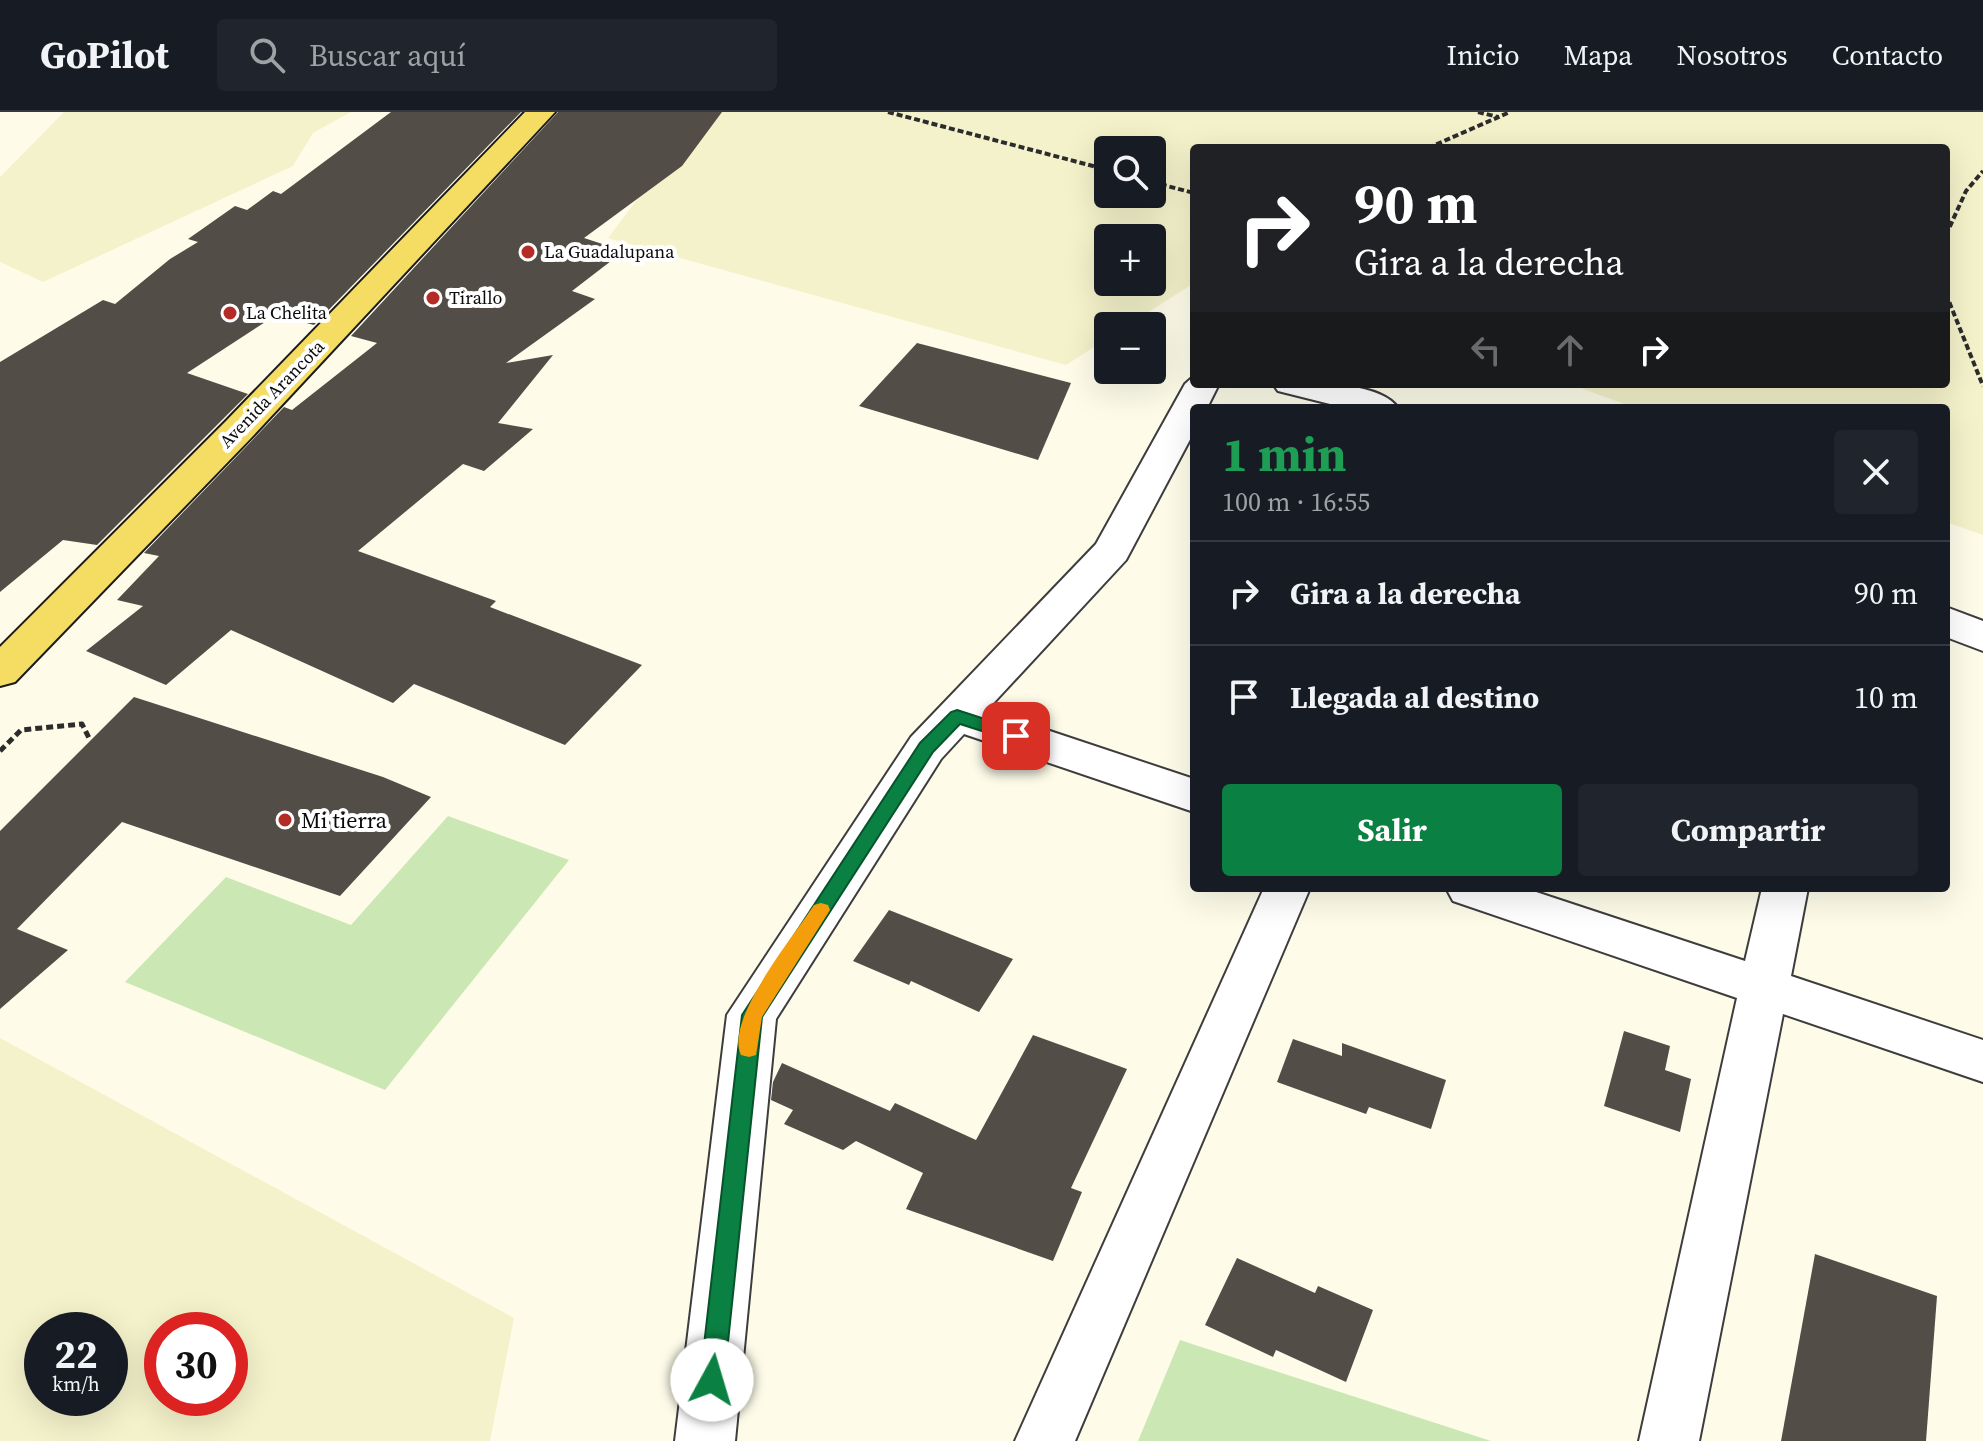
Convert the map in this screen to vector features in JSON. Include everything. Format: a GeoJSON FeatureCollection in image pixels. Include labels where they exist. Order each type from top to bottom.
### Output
{"type":"FeatureCollection","features":[{"type":"Feature","properties":{"kind":"main road","name":"Avenida Arancota"},"geometry":{"type":"LineString","coordinates":[[0,672],[239,429],[541,112]]}},
{"type":"Feature","properties":{"kind":"street"},"geometry":{"type":"LineString","coordinates":[[1310,388],[1369,404]]}},
{"type":"Feature","properties":{"kind":"street"},"geometry":{"type":"LineString","coordinates":[[705,1441],[752,1015],[926,748],[1112,551],[1190,406]]}},
{"type":"Feature","properties":{"kind":"street"},"geometry":{"type":"LineString","coordinates":[[1950,623],[1983,637]]}},
{"type":"Feature","properties":{"kind":"street"},"geometry":{"type":"LineString","coordinates":[[957,716],[1190,795]]}},
{"type":"Feature","properties":{"kind":"street"},"geometry":{"type":"LineString","coordinates":[[1045,1441],[1285,892]]}},
{"type":"Feature","properties":{"kind":"street"},"geometry":{"type":"LineString","coordinates":[[1481,892],[1983,1061]]}},
{"type":"Feature","properties":{"kind":"street"},"geometry":{"type":"LineString","coordinates":[[1669,1441],[1784,892]]}},
{"type":"Feature","properties":{"kind":"path"},"geometry":{"type":"LineString","coordinates":[[888,112],[1094,166]]}},
{"type":"Feature","properties":{"kind":"path"},"geometry":{"type":"LineString","coordinates":[[1478,112],[1499,117]]}},
{"type":"Feature","properties":{"kind":"path"},"geometry":{"type":"LineString","coordinates":[[1437,144],[1510,112]]}},
{"type":"Feature","properties":{"kind":"path"},"geometry":{"type":"LineString","coordinates":[[1950,226],[1966,191],[1983,171]]}},
{"type":"Feature","properties":{"kind":"path"},"geometry":{"type":"LineString","coordinates":[[1166,186],[1190,192]]}},
{"type":"Feature","properties":{"kind":"path"},"geometry":{"type":"LineString","coordinates":[[1950,304],[1983,386]]}},
{"type":"Feature","properties":{"kind":"path"},"geometry":{"type":"LineString","coordinates":[[0,751],[21,730],[35,731],[64,721],[82,724],[90,740]]}},
{"type":"Feature","properties":{"kind":"green space"},"geometry":{"type":"Polygon","coordinates":[[[64,112],[351,112],[313,133],[293,166],[43,282],[0,262],[0,177],[64,112]]]}},
{"type":"Feature","properties":{"kind":"green space"},"geometry":{"type":"Polygon","coordinates":[[[703,112],[1983,112],[1983,535],[1950,523],[1950,404],[1624,404],[1581,388],[1950,388],[1950,144],[1190,144],[1190,286],[1149,312],[1094,312],[1094,347],[1066,365],[608,238],[703,112]]]}},
{"type":"Feature","properties":{"kind":"green space"},"geometry":{"type":"Polygon","coordinates":[[[448,816],[569,860],[385,1090],[125,982],[226,877],[351,925],[448,816]]]}},
{"type":"Feature","properties":{"kind":"green space"},"geometry":{"type":"Polygon","coordinates":[[[0,1038],[514,1318],[490,1441],[0,1441],[0,1038]]]}},
{"type":"Feature","properties":{"kind":"green space"},"geometry":{"type":"Polygon","coordinates":[[[1180,1340],[1491,1441],[1138,1441],[1180,1340]]]}},
{"type":"Feature","properties":{"kind":"building"},"geometry":{"type":"Polygon","coordinates":[[[391,112],[521,112],[314,325],[276,315],[187,373],[248,394],[97,545],[63,540],[0,592],[0,362],[103,300],[115,304],[170,259],[198,242],[188,239],[235,206],[247,210],[273,191],[281,194],[391,112]]]}},
{"type":"Feature","properties":{"kind":"building"},"geometry":{"type":"Polygon","coordinates":[[[558,112],[722,112],[682,166],[584,238],[624,251],[572,291],[595,299],[506,363],[553,355],[498,423],[533,429],[484,471],[463,464],[358,551],[496,601],[490,607],[642,665],[565,745],[414,684],[393,703],[231,630],[166,685],[86,651],[143,606],[117,600],[159,556],[144,553],[284,407],[292,410],[377,343],[351,336],[558,112]]]}},
{"type":"Feature","properties":{"kind":"building"},"geometry":{"type":"Polygon","coordinates":[[[917,343],[1071,383],[1038,460],[859,406],[917,343]]]}},
{"type":"Feature","properties":{"kind":"building"},"geometry":{"type":"Polygon","coordinates":[[[134,697],[383,777],[431,797],[340,896],[122,822],[17,929],[68,950],[0,1009],[0,831],[134,697]]]}},
{"type":"Feature","properties":{"kind":"building"},"geometry":{"type":"Polygon","coordinates":[[[889,910],[1013,959],[979,1012],[911,981],[909,985],[853,961],[889,910]]]}},
{"type":"Feature","properties":{"kind":"building"},"geometry":{"type":"Polygon","coordinates":[[[1624,1031],[1670,1046],[1665,1070],[1691,1079],[1680,1132],[1604,1106],[1624,1031]]]}},
{"type":"Feature","properties":{"kind":"building"},"geometry":{"type":"Polygon","coordinates":[[[1033,1035],[1127,1069],[1071,1188],[1082,1192],[1053,1261],[906,1209],[923,1173],[856,1141],[843,1150],[784,1124],[793,1110],[771,1100],[773,1082],[782,1063],[890,1111],[895,1103],[976,1140],[1033,1035]]]}},
{"type":"Feature","properties":{"kind":"building"},"geometry":{"type":"Polygon","coordinates":[[[1293,1039],[1342,1056],[1342,1043],[1446,1080],[1431,1129],[1369,1107],[1366,1114],[1277,1082],[1293,1039]]]}},
{"type":"Feature","properties":{"kind":"building"},"geometry":{"type":"Polygon","coordinates":[[[1815,1254],[1937,1296],[1926,1441],[1781,1441],[1815,1254]]]}},
{"type":"Feature","properties":{"kind":"building"},"geometry":{"type":"Polygon","coordinates":[[[1237,1258],[1315,1293],[1318,1286],[1373,1310],[1346,1382],[1276,1350],[1273,1357],[1205,1325],[1237,1258]]]}},
{"type":"Feature","properties":{"kind":"slow traffic"},"geometry":{"type":"LineString","coordinates":[[749,1049],[752,1015],[821,910]]}},
{"type":"Feature","properties":{"kind":"place","name":"La Guadalupana"},"geometry":{"type":"Point","coordinates":[528,252]}},
{"type":"Feature","properties":{"kind":"place","name":"Tirallo"},"geometry":{"type":"Point","coordinates":[433,298]}},
{"type":"Feature","properties":{"kind":"place","name":"La Chelita"},"geometry":{"type":"Point","coordinates":[230,313]}},
{"type":"Feature","properties":{"kind":"place","name":"Mi tierra"},"geometry":{"type":"Point","coordinates":[285,820]}},
{"type":"Feature","properties":{"kind":"route"},"geometry":{"type":"LineString","coordinates":[[712,1380],[752,1015],[926,748],[957,716],[1016,736]]}}]}
